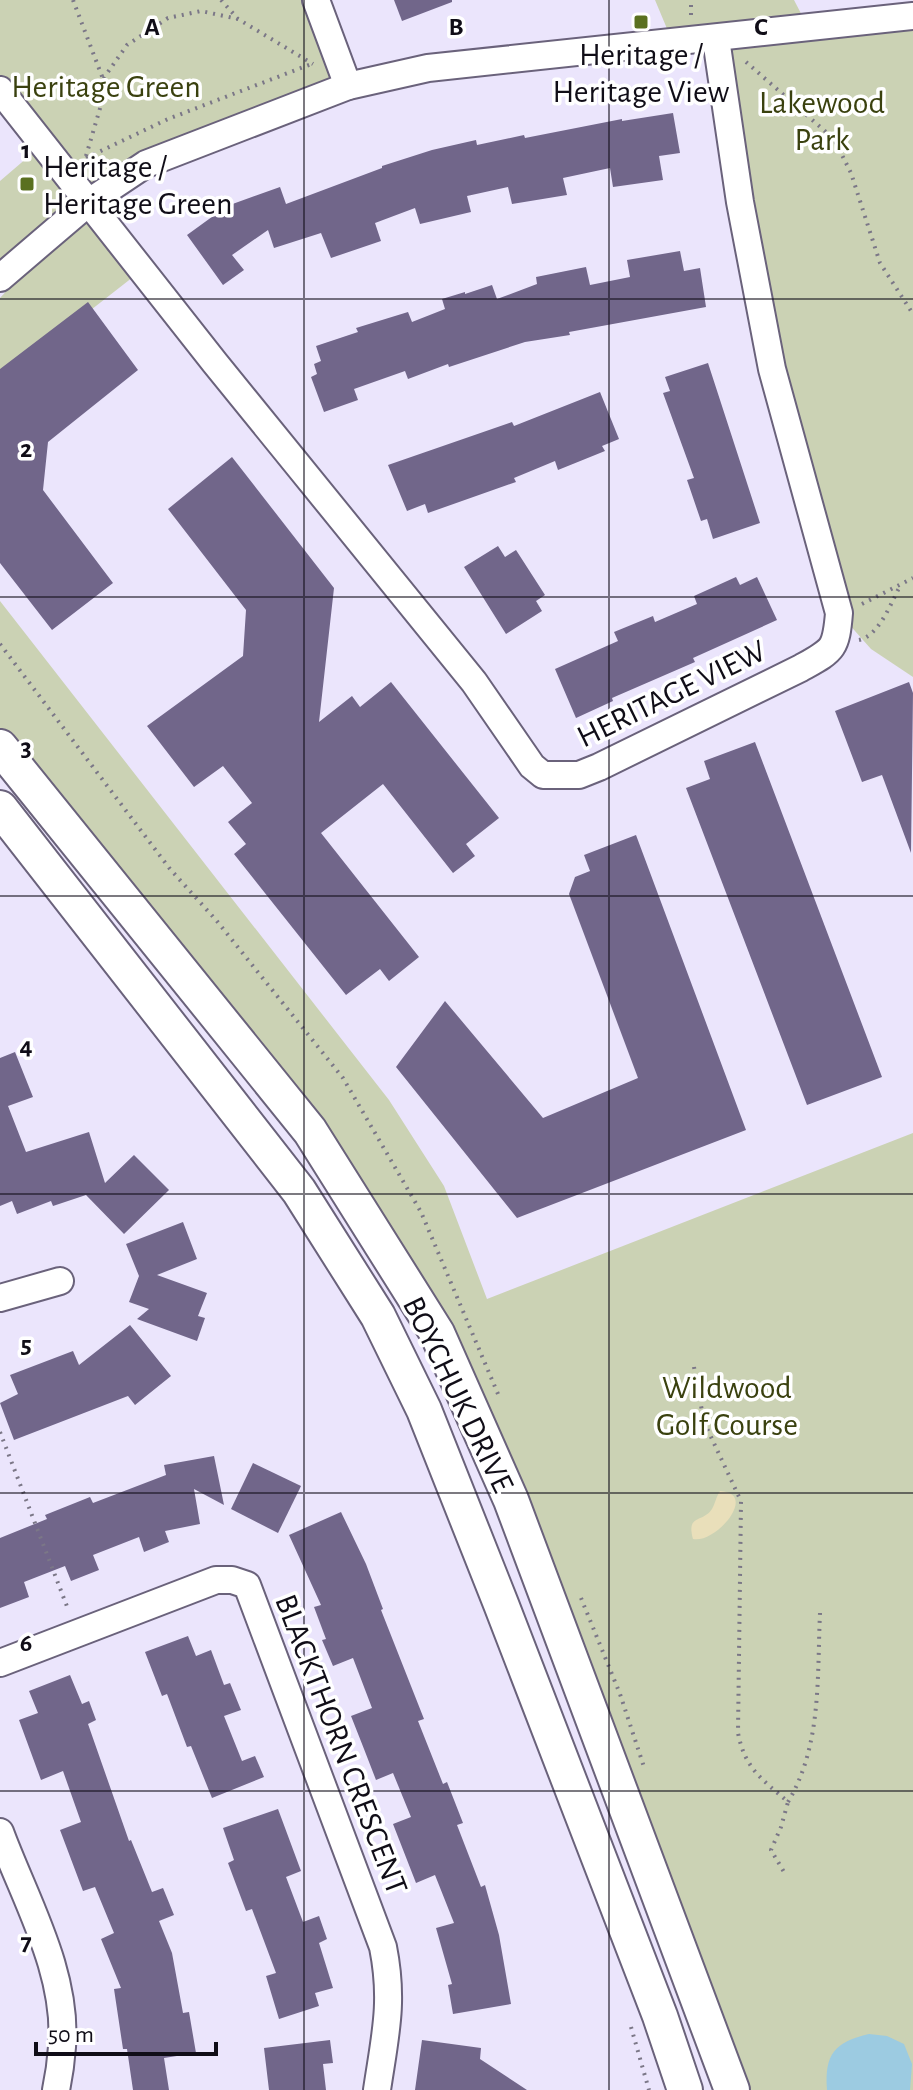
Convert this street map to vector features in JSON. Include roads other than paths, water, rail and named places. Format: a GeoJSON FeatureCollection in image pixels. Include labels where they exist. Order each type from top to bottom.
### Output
{"type":"FeatureCollection","features":[{"type":"Feature","properties":{"kind":"main road","name":"BOYCHUK DRIVE"},"geometry":{"type":"LineString","coordinates":[[0,747],[310,1131],[437,1333],[511,1500],[732,2090]]}},
{"type":"Feature","properties":{"kind":"main road","name":"BOYCHUK DRIVE"},"geometry":{"type":"LineString","coordinates":[[0,808],[299,1191],[378,1316],[424,1410],[496,1591],[655,2002],[685,2090]]}},
{"type":"Feature","properties":{"kind":"street"},"geometry":{"type":"LineString","coordinates":[[316,0],[348,86]]}},
{"type":"Feature","properties":{"kind":"street"},"geometry":{"type":"LineString","coordinates":[[0,278],[89,202],[146,164],[348,86],[428,68],[913,16]]}},
{"type":"Feature","properties":{"kind":"street","name":"HERITAGE VIEW"},"geometry":{"type":"LineString","coordinates":[[89,202],[215,363],[474,682],[532,766],[543,775],[579,775],[627,756],[768,685],[824,655],[835,645],[839,613],[772,369],[740,202],[716,39]]}},
{"type":"Feature","properties":{"kind":"street"},"geometry":{"type":"LineString","coordinates":[[0,90],[89,202]]}},
{"type":"Feature","properties":{"kind":"street"},"geometry":{"type":"LineString","coordinates":[[0,1298],[60,1281]]}},
{"type":"Feature","properties":{"kind":"street","name":"BLACKTHORN CRESCENT"},"geometry":{"type":"LineString","coordinates":[[0,1663],[216,1580],[232,1580],[247,1585],[383,1947],[389,1975],[389,2021],[377,2090]]}},
{"type":"Feature","properties":{"kind":"street"},"geometry":{"type":"LineString","coordinates":[[0,1832],[49,1958],[57,1987],[63,2044],[56,2090]]}},
{"type":"Feature","properties":{"kind":"water"},"geometry":{"type":"Polygon","coordinates":[[[869,2034],[887,2036],[904,2044],[912,2064],[910,2090],[827,2090],[828,2067],[834,2052],[848,2041],[869,2034]]]}},
{"type":"Feature","properties":{"kind":"place","name":"Heritage / Heritage View"},"geometry":{"type":"Point","coordinates":[641,22]}},
{"type":"Feature","properties":{"kind":"place","name":"Heritage / Heritage Green"},"geometry":{"type":"Point","coordinates":[27,184]}},
{"type":"Feature","properties":{"kind":"park label","name":"Heritage Green"},"geometry":{"type":"Point","coordinates":[106,86]}},
{"type":"Feature","properties":{"kind":"park label","name":"Lakewood Park"},"geometry":{"type":"Point","coordinates":[822,120]}},
{"type":"Feature","properties":{"kind":"park label","name":"Wildwood Golf Course"},"geometry":{"type":"Point","coordinates":[727,1406]}}]}
